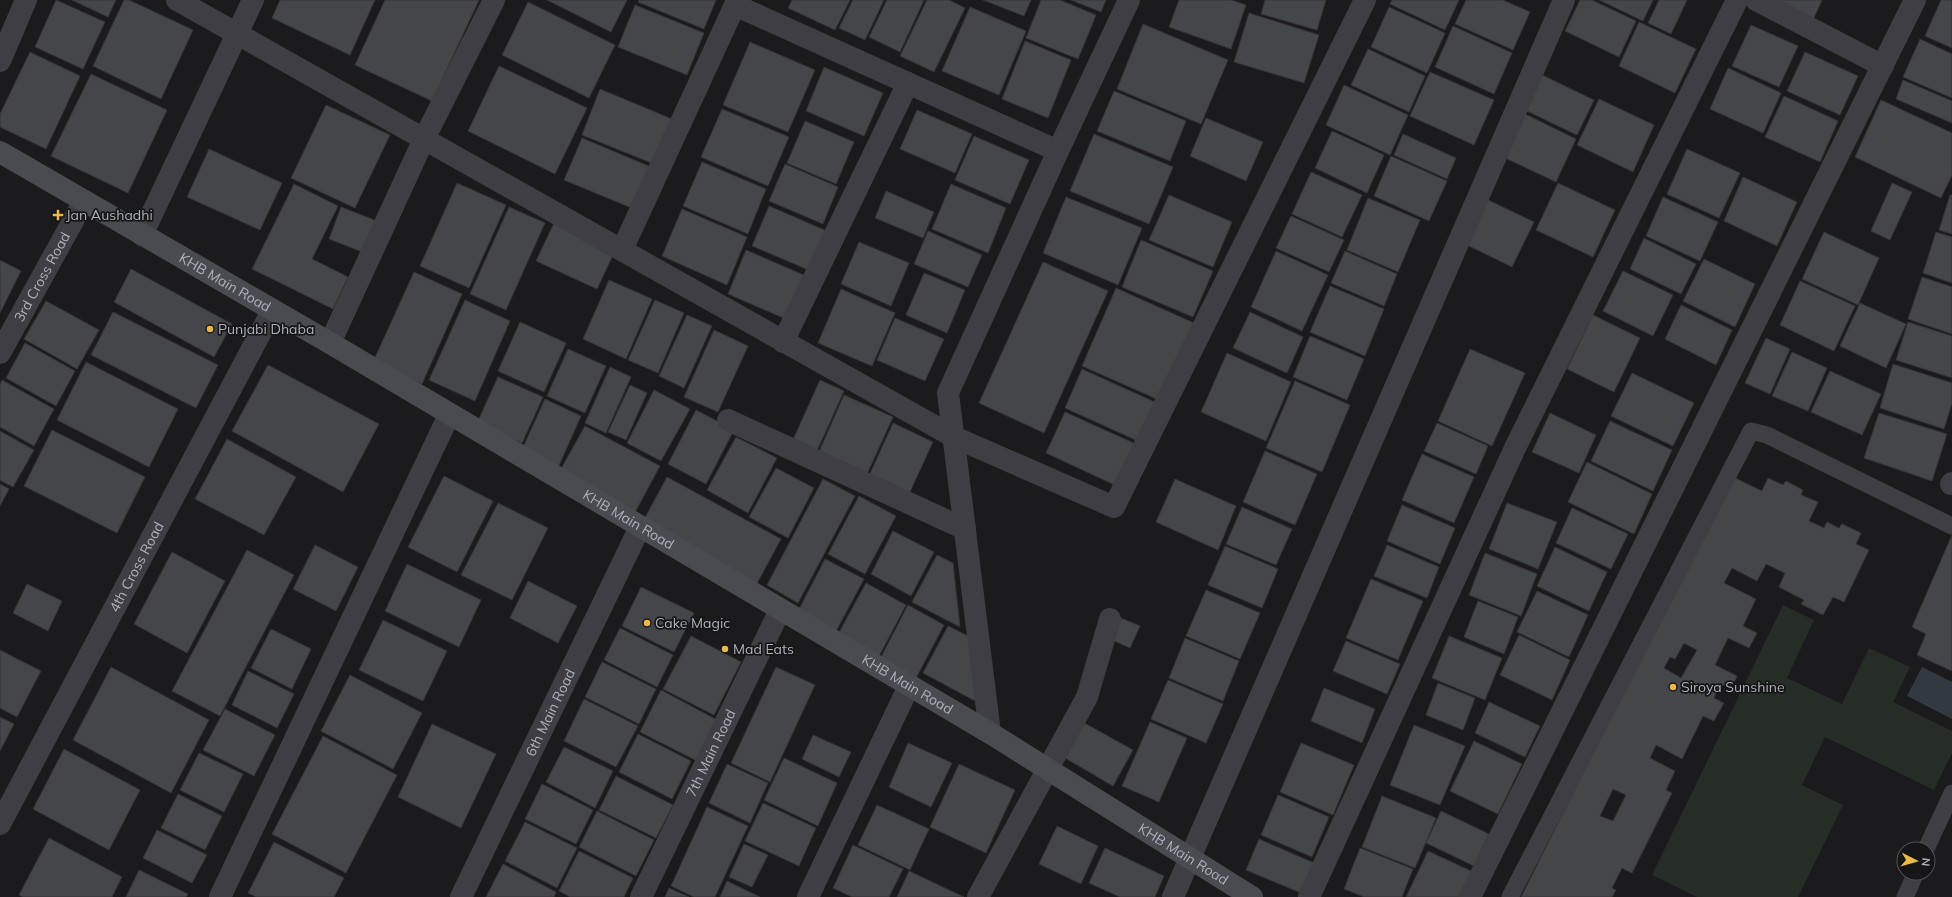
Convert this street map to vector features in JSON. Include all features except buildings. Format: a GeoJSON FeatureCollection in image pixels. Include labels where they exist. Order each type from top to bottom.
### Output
{"type":"FeatureCollection","features":[{"type":"Feature","properties":{"kind":"main road","name":"KHB Main Road"},"geometry":{"type":"LineString","coordinates":[[0,152],[330,343],[990,733],[1252,897]]}},
{"type":"Feature","properties":{"kind":"street"},"geometry":{"type":"LineString","coordinates":[[0,61],[26,0]]}},
{"type":"Feature","properties":{"kind":"street"},"geometry":{"type":"LineString","coordinates":[[177,0],[954,437],[1114,507],[1365,0]]}},
{"type":"Feature","properties":{"kind":"street"},"geometry":{"type":"LineString","coordinates":[[142,235],[253,0]]}},
{"type":"Feature","properties":{"kind":"street"},"geometry":{"type":"LineString","coordinates":[[330,343],[424,139],[494,0]]}},
{"type":"Feature","properties":{"kind":"street"},"geometry":{"type":"LineString","coordinates":[[990,733],[948,393],[1058,151],[1129,0]]}},
{"type":"Feature","properties":{"kind":"street"},"geometry":{"type":"LineString","coordinates":[[1173,897],[1564,0]]}},
{"type":"Feature","properties":{"kind":"street"},"geometry":{"type":"LineString","coordinates":[[1309,897],[1515,448],[1737,0]]}},
{"type":"Feature","properties":{"kind":"street"},"geometry":{"type":"LineString","coordinates":[[1756,0],[1883,66]]}},
{"type":"Feature","properties":{"kind":"street"},"geometry":{"type":"LineString","coordinates":[[1470,897],[1915,0]]}},
{"type":"Feature","properties":{"kind":"street"},"geometry":{"type":"LineString","coordinates":[[622,250],[735,5],[1058,151]]}},
{"type":"Feature","properties":{"kind":"street"},"geometry":{"type":"LineString","coordinates":[[783,342],[908,83]]}},
{"type":"Feature","properties":{"kind":"street","name":"3rd Cross Road"},"geometry":{"type":"LineString","coordinates":[[0,353],[84,201]]}},
{"type":"Feature","properties":{"kind":"street","name":"4th Cross Road"},"geometry":{"type":"LineString","coordinates":[[0,824],[272,310]]}},
{"type":"Feature","properties":{"kind":"street"},"geometry":{"type":"LineString","coordinates":[[220,897],[449,414]]}},
{"type":"Feature","properties":{"kind":"street"},"geometry":{"type":"LineString","coordinates":[[728,420],[965,529]]}},
{"type":"Feature","properties":{"kind":"street","name":"6th Main Road"},"geometry":{"type":"LineString","coordinates":[[461,897],[640,527]]}},
{"type":"Feature","properties":{"kind":"street","name":"7th Main Road"},"geometry":{"type":"LineString","coordinates":[[641,897],[780,610]]}},
{"type":"Feature","properties":{"kind":"street"},"geometry":{"type":"LineString","coordinates":[[978,897],[1087,697],[1110,619]]}},
{"type":"Feature","properties":{"kind":"street"},"geometry":{"type":"LineString","coordinates":[[808,897],[909,686]]}},
{"type":"Feature","properties":{"kind":"lane"},"geometry":{"type":"LineString","coordinates":[[1510,897],[1751,430],[1767,435],[1952,526]]}},
{"type":"Feature","properties":{"kind":"lane"},"geometry":{"type":"LineString","coordinates":[[1930,841],[1952,792]]}},
{"type":"Feature","properties":{"kind":"lane"},"geometry":{"type":"LineString","coordinates":[[1905,897],[1912,881]]}},
{"type":"Feature","properties":{"kind":"shaded area"},"geometry":{"type":"Polygon","coordinates":[[[1783,605],[1814,620],[1787,678],[1842,704],[1869,648],[1910,667],[1893,702],[1952,731],[1952,753],[1934,790],[1825,737],[1802,785],[1843,805],[1798,897],[1697,897],[1652,875],[1783,605]]]}},
{"type":"Feature","properties":{"kind":"shaded area"},"geometry":{"type":"Polygon","coordinates":[[[1922,667],[1952,682],[1952,719],[1907,696],[1922,667]]]}},
{"type":"Feature","properties":{"kind":"place","name":"Jan Aushadhi"},"geometry":{"type":"Point","coordinates":[58,215]}},
{"type":"Feature","properties":{"kind":"place","name":"Punjabi Dhaba"},"geometry":{"type":"Point","coordinates":[210,329]}},
{"type":"Feature","properties":{"kind":"place","name":"Cake Magic"},"geometry":{"type":"Point","coordinates":[647,623]}},
{"type":"Feature","properties":{"kind":"place","name":"Mad Eats"},"geometry":{"type":"Point","coordinates":[725,649]}},
{"type":"Feature","properties":{"kind":"place","name":"Siroya Sunshine"},"geometry":{"type":"Point","coordinates":[1673,687]}}]}
